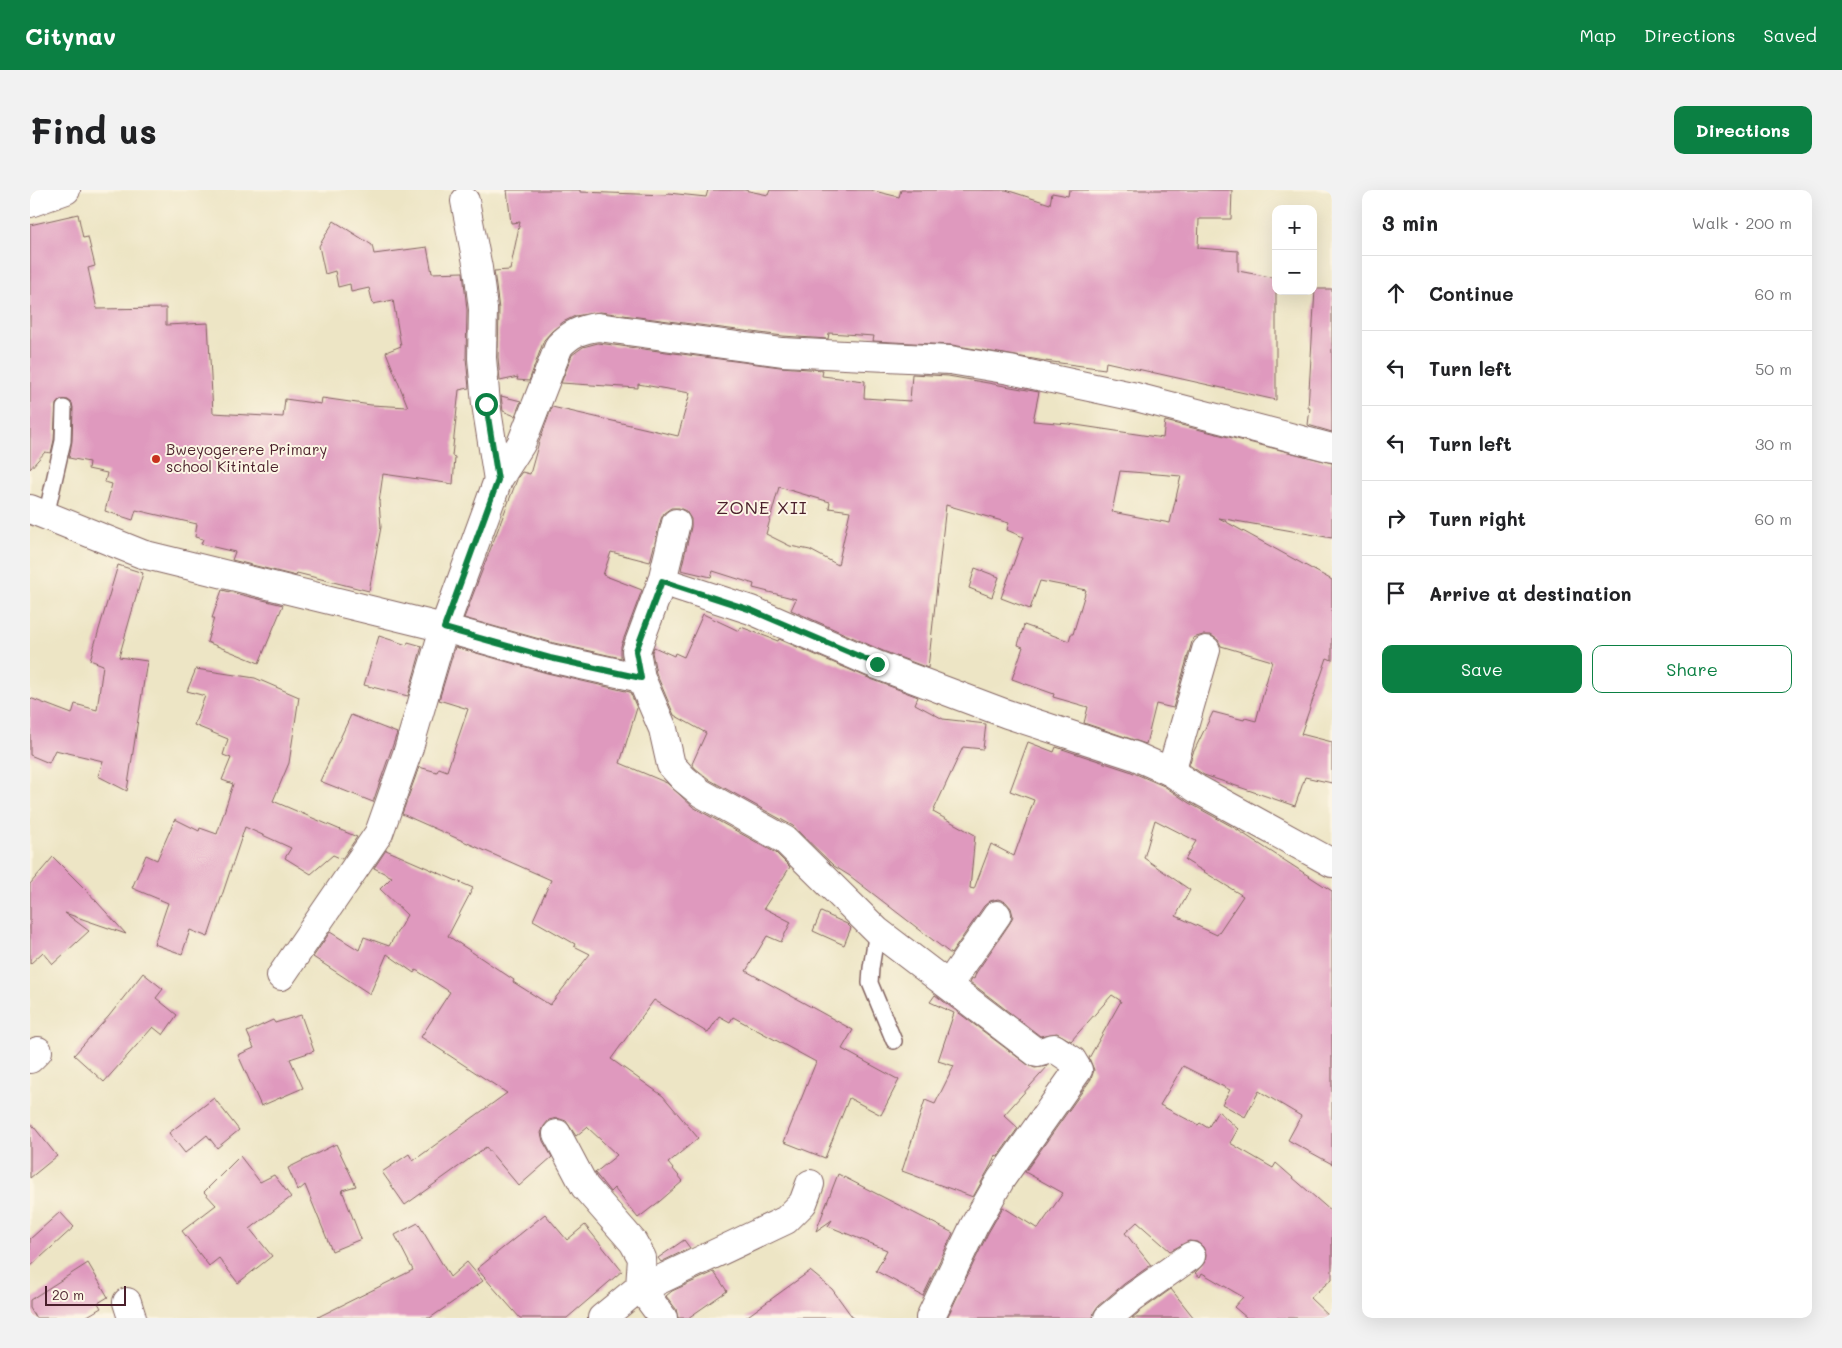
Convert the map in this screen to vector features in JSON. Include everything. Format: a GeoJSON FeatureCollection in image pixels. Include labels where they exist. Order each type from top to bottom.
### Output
{"type":"FeatureCollection","features":[{"type":"Feature","properties":{"kind":"street"},"geometry":{"type":"LineString","coordinates":[[30,203],[66,190]]}},
{"type":"Feature","properties":{"kind":"street"},"geometry":{"type":"LineString","coordinates":[[465,201],[478,268],[483,309],[482,358],[486,404],[498,480]]}},
{"type":"Feature","properties":{"kind":"street"},"geometry":{"type":"LineString","coordinates":[[281,976],[379,834],[408,751],[444,628],[498,480],[521,444],[559,346],[566,338],[576,332],[598,327],[782,352],[950,360],[984,365],[1136,397],[1332,448]]}},
{"type":"Feature","properties":{"kind":"street"},"geometry":{"type":"LineString","coordinates":[[38,512],[142,554],[444,628],[550,658],[641,678]]}},
{"type":"Feature","properties":{"kind":"street"},"geometry":{"type":"LineString","coordinates":[[676,523],[662,581],[636,651],[641,678],[663,729],[671,765],[701,793],[785,840],[877,931],[949,984],[1037,1053],[1054,1048],[1072,1060],[1078,1070],[1001,1179],[974,1226],[930,1318]]}},
{"type":"Feature","properties":{"kind":"street"},"geometry":{"type":"LineString","coordinates":[[662,581],[751,610],[877,664],[1006,714],[1135,756],[1171,772],[1332,863]]}},
{"type":"Feature","properties":{"kind":"street"},"geometry":{"type":"LineString","coordinates":[[1171,772],[1206,650]]}},
{"type":"Feature","properties":{"kind":"street"},"geometry":{"type":"LineString","coordinates":[[949,984],[997,915]]}},
{"type":"Feature","properties":{"kind":"street"},"geometry":{"type":"LineString","coordinates":[[557,1134],[585,1187],[633,1242],[642,1258],[640,1287],[663,1318]]}},
{"type":"Feature","properties":{"kind":"street"},"geometry":{"type":"LineString","coordinates":[[602,1318],[640,1287],[653,1283],[786,1220],[803,1203],[810,1184]]}},
{"type":"Feature","properties":{"kind":"street"},"geometry":{"type":"LineString","coordinates":[[1108,1318],[1133,1297],[1191,1256]]}},
{"type":"Feature","properties":{"kind":"lane"},"geometry":{"type":"LineString","coordinates":[[38,512],[63,442],[64,408]]}},
{"type":"Feature","properties":{"kind":"lane"},"geometry":{"type":"LineString","coordinates":[[877,931],[870,983],[894,1041]]}},
{"type":"Feature","properties":{"kind":"building"},"geometry":{"type":"Polygon","coordinates":[[[507,190],[580,190],[580,192],[667,195],[668,193],[706,197],[708,190],[744,190],[768,195],[770,190],[870,190],[899,197],[901,190],[1006,190],[1050,204],[1052,193],[1068,196],[1069,190],[1232,190],[1231,219],[1199,219],[1198,248],[1238,251],[1238,271],[1272,277],[1272,295],[1276,295],[1276,400],[1106,362],[1105,369],[952,345],[873,341],[874,336],[829,333],[828,339],[783,336],[600,312],[575,316],[563,322],[552,331],[544,340],[529,381],[517,380],[518,377],[500,381],[498,357],[499,309],[494,271],[510,270],[520,222],[511,223],[507,190]]]}},
{"type":"Feature","properties":{"kind":"building"},"geometry":{"type":"Polygon","coordinates":[[[78,214],[83,238],[88,237],[95,266],[88,268],[97,309],[166,308],[166,325],[208,323],[213,413],[283,417],[285,399],[321,404],[322,398],[371,405],[408,407],[386,352],[401,346],[393,300],[373,304],[369,288],[351,292],[350,284],[338,287],[335,271],[325,274],[319,246],[334,221],[372,245],[374,254],[427,247],[432,273],[463,272],[467,310],[466,358],[469,388],[459,390],[452,456],[455,457],[453,484],[383,474],[379,502],[381,527],[369,591],[297,573],[296,576],[232,560],[235,552],[201,544],[203,539],[195,537],[197,524],[136,510],[133,520],[105,511],[112,484],[105,482],[107,473],[88,469],[89,462],[69,458],[72,441],[73,408],[72,403],[68,400],[60,400],[56,404],[54,440],[51,453],[45,452],[30,469],[30,225],[78,214]]]}},
{"type":"Feature","properties":{"kind":"building"},"geometry":{"type":"Polygon","coordinates":[[[1317,289],[1332,289],[1332,432],[1308,425],[1310,408],[1308,408],[1315,295],[1317,295],[1317,289]]]}},
{"type":"Feature","properties":{"kind":"building"},"geometry":{"type":"Polygon","coordinates":[[[598,343],[780,367],[823,370],[822,376],[865,381],[864,398],[910,401],[912,374],[948,376],[1039,392],[1033,421],[1069,424],[1163,438],[1165,421],[1332,463],[1332,538],[1219,518],[1332,580],[1332,660],[1327,658],[1301,734],[1332,742],[1332,783],[1305,777],[1295,806],[1204,775],[1189,765],[1213,712],[1256,721],[1272,661],[1221,646],[1218,640],[1211,635],[1193,638],[1173,708],[1156,704],[1146,744],[1084,723],[1088,707],[1053,697],[1054,694],[1012,679],[1023,647],[1018,645],[1024,625],[1069,641],[1071,634],[1073,634],[1086,590],[1040,581],[1030,609],[1001,598],[1023,537],[1007,530],[1009,523],[946,505],[928,668],[883,651],[791,610],[796,599],[753,588],[754,584],[713,571],[711,577],[681,570],[691,527],[691,519],[686,511],[679,508],[671,508],[664,513],[650,562],[611,552],[603,575],[642,590],[621,646],[621,658],[554,643],[464,618],[518,477],[522,472],[530,474],[552,407],[678,436],[690,393],[638,384],[638,388],[561,383],[572,355],[583,347],[598,343]],[[1120,471],[1112,512],[1170,523],[1181,476],[1120,471]],[[779,487],[766,534],[790,546],[810,550],[838,565],[850,511],[829,508],[830,502],[779,487]]]}},
{"type":"Feature","properties":{"kind":"building"},"geometry":{"type":"Polygon","coordinates":[[[501,396],[521,401],[515,416],[503,411],[501,396]]]}},
{"type":"Feature","properties":{"kind":"building"},"geometry":{"type":"Polygon","coordinates":[[[118,565],[143,573],[119,657],[147,661],[127,791],[98,776],[103,761],[55,750],[49,763],[30,755],[30,698],[72,714],[75,704],[97,710],[103,665],[90,660],[118,565]]]}},
{"type":"Feature","properties":{"kind":"building"},"geometry":{"type":"Polygon","coordinates":[[[975,568],[999,577],[992,597],[969,588],[975,568]]]}},
{"type":"Feature","properties":{"kind":"building"},"geometry":{"type":"Polygon","coordinates":[[[222,590],[283,605],[259,663],[207,642],[214,618],[212,618],[222,590]]]}},
{"type":"Feature","properties":{"kind":"building"},"geometry":{"type":"Polygon","coordinates":[[[703,614],[739,631],[741,627],[778,641],[779,639],[918,697],[915,704],[943,719],[986,724],[983,749],[963,747],[933,812],[975,835],[970,888],[974,889],[991,844],[1014,856],[1034,800],[1010,791],[1028,742],[1054,752],[1056,747],[1129,771],[1164,786],[1189,803],[1233,827],[1332,891],[1332,1164],[1288,1140],[1301,1116],[1259,1091],[1245,1117],[1222,1104],[1230,1090],[1183,1066],[1160,1105],[1198,1125],[1200,1123],[1208,1128],[1218,1111],[1238,1129],[1230,1143],[1273,1168],[1276,1163],[1332,1212],[1332,1279],[1310,1298],[1331,1318],[1247,1318],[1234,1307],[1243,1297],[1202,1273],[1200,1277],[1195,1273],[1205,1262],[1206,1254],[1203,1247],[1197,1242],[1189,1241],[1170,1251],[1137,1222],[1125,1233],[1151,1265],[1098,1306],[1093,1318],[947,1318],[988,1233],[1003,1207],[1038,1229],[1063,1193],[1025,1172],[1091,1079],[1094,1070],[1089,1058],[1121,1001],[1112,995],[1071,1041],[1057,1033],[1040,1036],[970,982],[972,978],[974,979],[976,973],[1010,923],[1013,916],[1011,908],[1006,902],[998,899],[990,901],[984,906],[951,954],[850,876],[834,866],[793,826],[710,780],[692,764],[706,733],[674,715],[656,673],[652,652],[654,647],[674,656],[675,653],[684,657],[703,614]],[[1155,820],[1144,858],[1190,890],[1176,916],[1217,935],[1243,896],[1185,860],[1196,841],[1155,820]]]}},
{"type":"Feature","properties":{"kind":"building"},"geometry":{"type":"Polygon","coordinates":[[[379,636],[407,645],[408,642],[422,646],[408,696],[364,685],[379,636]]]}},
{"type":"Feature","properties":{"kind":"building"},"geometry":{"type":"Polygon","coordinates":[[[455,647],[547,673],[630,692],[637,708],[620,763],[667,783],[693,807],[776,853],[790,867],[764,908],[791,922],[781,942],[767,936],[746,971],[853,1030],[842,1049],[899,1080],[881,1115],[849,1098],[825,1158],[784,1142],[816,1062],[733,1017],[730,1022],[719,1016],[708,1033],[654,1000],[611,1059],[663,1096],[698,1138],[668,1163],[683,1181],[660,1201],[638,1218],[614,1188],[610,1192],[595,1173],[617,1155],[587,1127],[576,1136],[566,1121],[557,1118],[549,1120],[541,1133],[543,1141],[552,1157],[519,1186],[486,1147],[405,1205],[382,1172],[409,1154],[413,1161],[507,1093],[421,1037],[450,992],[416,970],[414,973],[387,954],[370,994],[313,957],[330,932],[359,950],[364,937],[389,946],[407,915],[380,889],[392,877],[374,868],[386,850],[473,888],[448,936],[514,980],[513,982],[550,1005],[590,954],[533,920],[551,880],[402,814],[419,767],[437,772],[439,768],[447,771],[468,709],[439,700],[455,647]]]}},
{"type":"Feature","properties":{"kind":"building"},"geometry":{"type":"Polygon","coordinates":[[[196,669],[255,678],[299,697],[289,763],[273,801],[357,837],[342,859],[333,855],[311,874],[285,858],[291,848],[245,827],[208,937],[190,930],[182,954],[154,944],[168,903],[132,888],[146,855],[157,860],[175,819],[199,831],[200,828],[217,834],[233,784],[222,780],[231,758],[223,755],[228,739],[194,725],[205,696],[187,691],[196,669]]]}},
{"type":"Feature","properties":{"kind":"building"},"geometry":{"type":"Polygon","coordinates":[[[351,715],[397,733],[373,802],[320,781],[351,715]]]}},
{"type":"Feature","properties":{"kind":"building"},"geometry":{"type":"Polygon","coordinates":[[[53,857],[126,934],[65,913],[89,931],[53,964],[43,952],[30,964],[30,884],[53,857]]]}},
{"type":"Feature","properties":{"kind":"building"},"geometry":{"type":"Polygon","coordinates":[[[821,912],[847,924],[851,928],[844,945],[813,931],[821,912]]]}},
{"type":"Feature","properties":{"kind":"building"},"geometry":{"type":"Polygon","coordinates":[[[143,973],[163,989],[156,998],[177,1015],[163,1035],[153,1027],[104,1082],[74,1055],[109,1016],[143,973]]]}},
{"type":"Feature","properties":{"kind":"building"},"geometry":{"type":"Polygon","coordinates":[[[935,995],[1028,1065],[1035,1068],[1048,1066],[1004,1115],[1018,1128],[998,1156],[995,1155],[973,1197],[902,1171],[925,1100],[935,1104],[954,1066],[938,1061],[954,1013],[930,1002],[935,995]]]}},
{"type":"Feature","properties":{"kind":"building"},"geometry":{"type":"Polygon","coordinates":[[[301,1015],[314,1051],[290,1059],[303,1088],[261,1106],[238,1055],[254,1048],[247,1032],[273,1020],[275,1023],[301,1015]]]}},
{"type":"Feature","properties":{"kind":"building"},"geometry":{"type":"Polygon","coordinates":[[[214,1098],[239,1130],[217,1148],[207,1135],[185,1153],[169,1133],[214,1098]]]}},
{"type":"Feature","properties":{"kind":"building"},"geometry":{"type":"Polygon","coordinates":[[[30,1122],[57,1156],[30,1178],[30,1122]]]}},
{"type":"Feature","properties":{"kind":"building"},"geometry":{"type":"Polygon","coordinates":[[[336,1144],[356,1186],[342,1190],[361,1239],[332,1251],[305,1185],[298,1191],[288,1168],[336,1144]]]}},
{"type":"Feature","properties":{"kind":"building"},"geometry":{"type":"Polygon","coordinates":[[[240,1156],[260,1182],[274,1175],[291,1197],[250,1229],[272,1256],[238,1283],[219,1258],[209,1266],[182,1231],[216,1205],[204,1192],[240,1156]]]}},
{"type":"Feature","properties":{"kind":"building"},"geometry":{"type":"Polygon","coordinates":[[[838,1174],[953,1233],[923,1296],[876,1271],[887,1250],[828,1226],[832,1220],[816,1231],[838,1174]]]}},
{"type":"Feature","properties":{"kind":"building"},"geometry":{"type":"Polygon","coordinates":[[[60,1212],[74,1227],[30,1267],[30,1239],[60,1212]]]}},
{"type":"Feature","properties":{"kind":"building"},"geometry":{"type":"Polygon","coordinates":[[[545,1214],[567,1240],[585,1225],[622,1271],[567,1318],[520,1318],[477,1269],[545,1214]]]}},
{"type":"Feature","properties":{"kind":"building"},"geometry":{"type":"Polygon","coordinates":[[[418,1223],[450,1277],[467,1262],[483,1281],[430,1318],[316,1318],[413,1270],[395,1235],[418,1223]]]}},
{"type":"Feature","properties":{"kind":"building"},"geometry":{"type":"Polygon","coordinates":[[[684,1240],[690,1248],[661,1262],[658,1258],[684,1240]]]}},
{"type":"Feature","properties":{"kind":"building"},"geometry":{"type":"Polygon","coordinates":[[[88,1263],[108,1297],[98,1303],[101,1308],[84,1318],[36,1318],[30,1308],[30,1300],[88,1263]]]}},
{"type":"Feature","properties":{"kind":"building"},"geometry":{"type":"Polygon","coordinates":[[[810,1271],[832,1289],[853,1318],[745,1318],[810,1271]]]}},
{"type":"Feature","properties":{"kind":"building"},"geometry":{"type":"Polygon","coordinates":[[[714,1272],[727,1291],[688,1318],[678,1318],[676,1309],[666,1296],[672,1291],[714,1272]]]}},
{"type":"Feature","properties":{"kind":"building"},"geometry":{"type":"Polygon","coordinates":[[[1171,1289],[1194,1318],[1132,1318],[1143,1309],[1171,1289]]]}},
{"type":"Feature","properties":{"kind":"place","name":"Bweyogerere Primary school Kitintale"},"geometry":{"type":"Point","coordinates":[156,459]}},
{"type":"Feature","properties":{"kind":"district","name":"ZONE XII"},"geometry":{"type":"Point","coordinates":[762,508]}},
{"type":"Feature","properties":{"kind":"route"},"geometry":{"type":"LineString","coordinates":[[486,404],[498,480],[444,628],[550,658],[641,678],[636,651],[662,581],[751,610],[877,664]]}}]}
